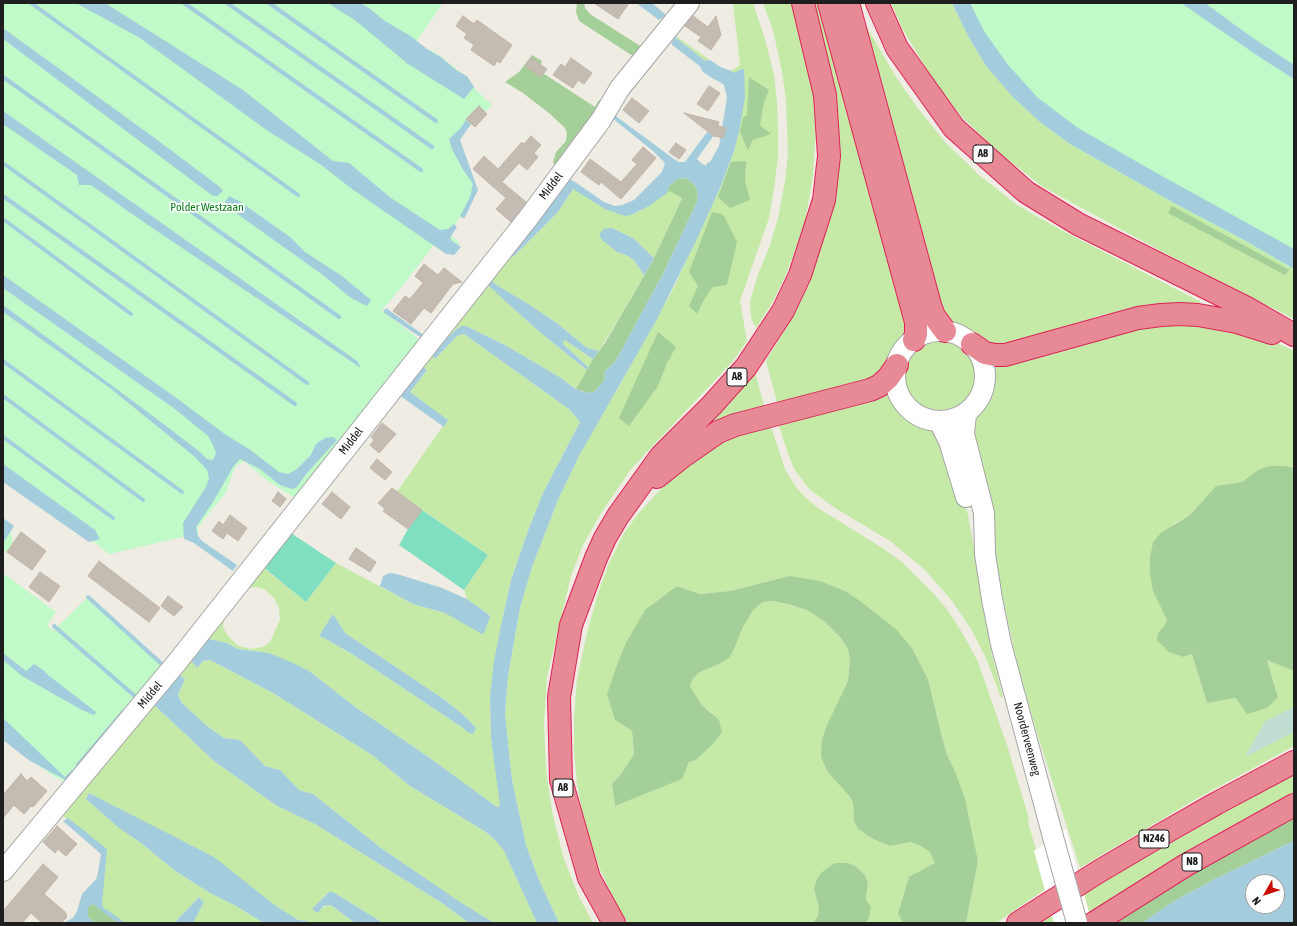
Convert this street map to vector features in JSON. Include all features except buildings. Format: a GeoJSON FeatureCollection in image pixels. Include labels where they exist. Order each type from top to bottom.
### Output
{"type":"FeatureCollection","features":[{"type":"Feature","properties":{"kind":"highway","name":"A8"},"geometry":{"type":"LineString","coordinates":[[614,923],[589,878],[561,780],[559,697],[571,625],[605,538],[630,499],[661,456],[712,405],[741,372],[766,339],[783,311],[797,282],[814,236],[824,200],[829,156],[825,96],[803,3]]}},
{"type":"Feature","properties":{"kind":"highway"},"geometry":{"type":"LineString","coordinates":[[829,3],[916,322],[914,340]]}},
{"type":"Feature","properties":{"kind":"highway"},"geometry":{"type":"LineString","coordinates":[[848,3],[930,305],[934,316],[945,331]]}},
{"type":"Feature","properties":{"kind":"highway","name":"A8"},"geometry":{"type":"LineString","coordinates":[[876,3],[898,48],[954,128],[1026,192],[1078,224],[1245,307],[1294,335]]}},
{"type":"Feature","properties":{"kind":"highway"},"geometry":{"type":"LineString","coordinates":[[972,344],[985,353],[1005,355],[1138,318],[1180,314],[1198,315],[1237,322],[1294,340]]}},
{"type":"Feature","properties":{"kind":"highway","name":"A8"},"geometry":{"type":"LineString","coordinates":[[630,499],[682,457],[718,432],[735,425],[870,390],[879,386],[888,378],[896,365]]}},
{"type":"Feature","properties":{"kind":"highway","name":"N246"},"geometry":{"type":"LineString","coordinates":[[1018,923],[1098,872],[1159,836],[1294,762]]}},
{"type":"Feature","properties":{"kind":"highway","name":"N8"},"geometry":{"type":"LineString","coordinates":[[1094,923],[1186,865],[1294,805]]}},
{"type":"Feature","properties":{"kind":"street","name":"Middel"},"geometry":{"type":"LineString","coordinates":[[3,871],[203,630],[529,217],[601,120],[620,88],[689,3]]}},
{"type":"Feature","properties":{"kind":"street"},"geometry":{"type":"LineString","coordinates":[[945,331],[963,337],[972,344],[979,353],[985,368],[984,383],[980,398],[966,414],[951,420],[939,421],[926,419],[914,412],[905,402],[899,391],[896,378],[896,365],[901,353],[914,340],[931,332],[945,331]]}},
{"type":"Feature","properties":{"kind":"street","name":"Noorderveenweg"},"geometry":{"type":"LineString","coordinates":[[966,414],[964,434],[984,514],[985,554],[1001,644],[1077,923]]}},
{"type":"Feature","properties":{"kind":"street","name":"Noorderveenweg"},"geometry":{"type":"LineString","coordinates":[[939,421],[949,442],[985,554]]}},
{"type":"Feature","properties":{"kind":"green space","name":"Polder Westzaan"},"geometry":{"type":"Polygon","coordinates":[[[3,3],[443,3],[416,42],[442,57],[466,76],[473,87],[492,105],[461,134],[456,144],[476,189],[471,200],[449,234],[459,242],[458,247],[437,241],[382,310],[421,341],[296,499],[267,480],[245,462],[242,462],[236,466],[226,492],[198,527],[198,536],[202,542],[191,535],[109,554],[78,529],[3,475],[3,3]]]}},
{"type":"Feature","properties":{"kind":"green space"},"geometry":{"type":"Polygon","coordinates":[[[577,3],[584,3],[585,8],[590,14],[648,51],[639,60],[579,21],[576,12],[577,3]]]}},
{"type":"Feature","properties":{"kind":"green space"},"geometry":{"type":"Polygon","coordinates":[[[733,3],[753,3],[765,39],[774,75],[777,102],[778,157],[769,218],[740,301],[747,341],[733,361],[632,468],[603,510],[583,545],[571,576],[547,677],[544,724],[546,769],[552,811],[563,856],[579,897],[593,923],[559,923],[539,880],[526,845],[512,780],[505,714],[508,676],[520,608],[532,567],[558,500],[595,426],[673,289],[720,188],[734,151],[744,69],[739,70],[728,79],[675,37],[676,36],[728,73],[740,65],[733,3]]]}},
{"type":"Feature","properties":{"kind":"green space"},"geometry":{"type":"Polygon","coordinates":[[[763,3],[796,3],[810,64],[816,126],[813,176],[804,227],[785,277],[772,303],[756,328],[751,318],[750,301],[778,218],[785,181],[788,154],[786,100],[782,72],[773,30],[763,3]]]}},
{"type":"Feature","properties":{"kind":"green space"},"geometry":{"type":"Polygon","coordinates":[[[815,3],[818,3],[862,157],[908,338],[898,350],[894,359],[878,377],[778,406],[766,361],[809,285],[830,214],[831,85],[815,3]]]}},
{"type":"Feature","properties":{"kind":"green space"},"geometry":{"type":"Polygon","coordinates":[[[891,3],[952,3],[968,36],[986,66],[1244,240],[1294,269],[1294,319],[1161,251],[1043,187],[998,152],[961,116],[933,80],[902,28],[891,3]]]}},
{"type":"Feature","properties":{"kind":"green space"},"geometry":{"type":"Polygon","coordinates":[[[953,3],[1294,3],[1294,270],[1071,145],[1041,123],[1013,98],[953,3]]]}},
{"type":"Feature","properties":{"kind":"green space"},"geometry":{"type":"Polygon","coordinates":[[[853,4],[896,77],[917,107],[945,142],[979,175],[1017,205],[1061,230],[1201,302],[1199,305],[1177,303],[1149,305],[1102,315],[996,347],[969,331],[953,325],[941,312],[853,4]]]}},
{"type":"Feature","properties":{"kind":"green space"},"geometry":{"type":"Polygon","coordinates":[[[532,55],[542,61],[538,70],[595,107],[599,100],[605,104],[559,171],[553,162],[556,152],[566,141],[567,133],[565,128],[549,113],[523,93],[505,82],[519,72],[532,55]]]}},
{"type":"Feature","properties":{"kind":"green space"},"geometry":{"type":"Polygon","coordinates":[[[749,77],[769,90],[764,102],[760,125],[771,134],[753,140],[748,150],[740,132],[743,118],[747,115],[749,77]]]}},
{"type":"Feature","properties":{"kind":"green space"},"geometry":{"type":"Polygon","coordinates":[[[746,161],[745,181],[750,200],[730,208],[718,197],[731,162],[746,161]]]}},
{"type":"Feature","properties":{"kind":"green space"},"geometry":{"type":"Polygon","coordinates":[[[686,178],[695,185],[698,192],[697,202],[663,274],[615,362],[605,371],[604,381],[594,392],[589,393],[576,389],[593,359],[605,343],[654,258],[678,207],[682,198],[669,191],[667,193],[669,186],[678,179],[686,178]]]}},
{"type":"Feature","properties":{"kind":"green space"},"geometry":{"type":"Polygon","coordinates":[[[573,189],[631,215],[649,206],[669,190],[682,198],[654,258],[633,238],[612,228],[602,240],[617,252],[634,260],[644,275],[599,351],[587,348],[558,324],[495,284],[490,278],[504,300],[542,334],[587,370],[576,389],[561,378],[505,345],[466,326],[458,328],[446,339],[433,356],[435,359],[457,336],[464,334],[570,410],[580,422],[543,493],[529,528],[511,580],[502,621],[490,696],[491,738],[500,797],[500,806],[497,807],[427,756],[358,709],[309,671],[269,653],[238,649],[227,643],[209,639],[224,620],[223,628],[229,637],[239,646],[251,649],[263,647],[270,642],[280,620],[279,608],[274,598],[265,590],[256,587],[247,588],[261,566],[306,602],[336,563],[413,604],[445,613],[458,619],[490,616],[467,599],[464,590],[488,555],[397,492],[447,420],[410,392],[427,370],[423,367],[500,256],[514,256],[558,212],[573,189]],[[333,615],[319,636],[352,654],[467,732],[476,728],[467,718],[445,700],[345,633],[333,615]]]}},
{"type":"Feature","properties":{"kind":"green space"},"geometry":{"type":"Polygon","coordinates":[[[1172,206],[1289,270],[1285,275],[1168,213],[1172,206]]]}},
{"type":"Feature","properties":{"kind":"green space"},"geometry":{"type":"Polygon","coordinates":[[[712,212],[723,214],[737,242],[727,285],[713,287],[705,298],[697,314],[689,306],[698,286],[689,272],[712,212]]]}},
{"type":"Feature","properties":{"kind":"green space"},"geometry":{"type":"Polygon","coordinates":[[[1187,319],[1271,340],[1294,351],[1294,468],[1286,466],[1258,470],[1242,482],[1216,486],[1190,515],[1175,523],[1153,542],[1150,557],[1150,574],[1167,620],[1158,633],[1169,652],[1183,657],[1192,654],[1207,703],[1236,698],[1278,697],[1267,659],[1294,671],[1294,746],[1196,799],[1080,868],[1036,730],[1016,659],[998,574],[970,425],[974,415],[990,392],[992,383],[991,363],[1026,353],[1187,319]]]}},
{"type":"Feature","properties":{"kind":"green space"},"geometry":{"type":"Polygon","coordinates":[[[658,332],[676,347],[667,363],[658,386],[629,426],[619,418],[658,332]]]}},
{"type":"Feature","properties":{"kind":"green space"},"geometry":{"type":"Polygon","coordinates":[[[933,338],[947,338],[954,340],[966,348],[974,360],[976,374],[974,388],[966,400],[954,408],[947,410],[933,410],[926,408],[914,400],[906,388],[904,381],[904,367],[906,360],[914,348],[926,340],[933,338]]]}},
{"type":"Feature","properties":{"kind":"green space"},"geometry":{"type":"Polygon","coordinates":[[[565,340],[593,359],[588,367],[563,344],[563,341],[565,340]]]}},
{"type":"Feature","properties":{"kind":"green space"},"geometry":{"type":"Polygon","coordinates":[[[755,372],[765,409],[672,455],[755,372]]]}},
{"type":"Feature","properties":{"kind":"green space"},"geometry":{"type":"Polygon","coordinates":[[[891,390],[906,411],[938,432],[953,468],[968,515],[992,654],[1003,696],[1001,698],[986,658],[971,629],[952,601],[925,570],[890,541],[835,508],[809,489],[794,469],[787,451],[778,422],[891,390]]]}},
{"type":"Feature","properties":{"kind":"green space"},"geometry":{"type":"Polygon","coordinates":[[[770,424],[785,469],[795,486],[818,508],[884,549],[903,563],[946,608],[963,634],[978,662],[1008,748],[1047,888],[996,923],[966,923],[978,861],[955,771],[947,755],[942,737],[928,679],[912,648],[896,629],[880,617],[789,576],[730,591],[700,594],[677,586],[635,627],[617,665],[615,720],[632,731],[634,754],[621,774],[612,784],[615,806],[681,779],[689,762],[696,760],[713,744],[721,732],[711,712],[701,704],[690,686],[693,678],[700,672],[717,665],[735,647],[742,629],[753,610],[763,602],[773,601],[807,610],[824,621],[840,637],[848,649],[850,660],[848,681],[839,701],[821,757],[827,771],[850,797],[853,803],[854,821],[858,829],[873,839],[890,846],[910,842],[921,846],[930,852],[935,863],[898,914],[903,923],[866,923],[869,917],[866,898],[868,882],[865,875],[857,867],[835,863],[820,874],[816,881],[814,889],[819,908],[818,916],[813,923],[628,923],[615,902],[599,867],[584,822],[577,784],[574,751],[574,717],[577,679],[586,637],[598,593],[609,563],[624,533],[638,514],[671,478],[729,437],[770,424]]]}},
{"type":"Feature","properties":{"kind":"green space"},"geometry":{"type":"Polygon","coordinates":[[[1270,466],[1286,466],[1294,468],[1294,671],[1267,660],[1278,697],[1267,708],[1247,714],[1236,698],[1207,703],[1192,654],[1183,657],[1169,652],[1157,640],[1158,633],[1167,620],[1153,591],[1150,574],[1150,557],[1153,542],[1162,532],[1190,515],[1216,486],[1242,482],[1258,470],[1270,466]]]}},
{"type":"Feature","properties":{"kind":"green space"},"geometry":{"type":"Polygon","coordinates":[[[422,510],[488,555],[464,590],[399,545],[408,529],[422,510]]]}},
{"type":"Feature","properties":{"kind":"green space"},"geometry":{"type":"Polygon","coordinates":[[[3,521],[10,529],[13,543],[8,552],[3,551],[3,521]]]}},
{"type":"Feature","properties":{"kind":"green space"},"geometry":{"type":"Polygon","coordinates":[[[288,531],[336,563],[306,602],[262,566],[288,531]]]}},
{"type":"Feature","properties":{"kind":"green space"},"geometry":{"type":"Polygon","coordinates":[[[3,573],[56,612],[47,625],[53,631],[87,598],[166,669],[70,784],[53,776],[3,739],[3,573]]]}},
{"type":"Feature","properties":{"kind":"green space"},"geometry":{"type":"Polygon","coordinates":[[[789,576],[820,581],[845,591],[860,601],[896,629],[912,648],[928,679],[947,755],[955,771],[965,799],[978,861],[966,923],[903,923],[898,914],[909,877],[935,863],[930,852],[921,846],[910,842],[890,846],[873,839],[858,829],[854,821],[853,803],[850,797],[827,771],[821,757],[822,740],[827,725],[848,681],[850,660],[848,649],[840,637],[824,621],[807,610],[773,601],[763,602],[753,610],[742,629],[729,658],[700,672],[693,678],[690,686],[701,704],[719,720],[722,732],[713,744],[696,760],[689,762],[682,779],[615,806],[612,784],[621,774],[634,754],[632,731],[615,720],[607,694],[626,643],[645,610],[677,586],[700,594],[730,591],[789,576]]]}},
{"type":"Feature","properties":{"kind":"green space"},"geometry":{"type":"Polygon","coordinates":[[[210,660],[273,693],[372,755],[410,786],[486,832],[504,851],[537,923],[494,923],[460,903],[381,848],[313,794],[299,790],[280,770],[265,766],[240,740],[224,738],[207,726],[181,702],[178,694],[185,679],[179,675],[191,661],[197,668],[203,661],[210,660]]]}},
{"type":"Feature","properties":{"kind":"green space"},"geometry":{"type":"Polygon","coordinates":[[[152,703],[214,761],[277,806],[315,824],[442,903],[469,923],[383,923],[333,892],[326,894],[312,910],[331,905],[355,923],[308,923],[307,921],[298,920],[89,793],[86,799],[119,828],[141,843],[174,870],[210,893],[236,906],[264,923],[193,923],[204,902],[199,897],[177,920],[176,923],[119,923],[93,904],[95,882],[101,865],[102,857],[100,850],[96,843],[62,815],[152,703]]]}},
{"type":"Feature","properties":{"kind":"green space"},"geometry":{"type":"Polygon","coordinates":[[[1294,707],[1294,732],[1245,757],[1265,721],[1294,707]]]}},
{"type":"Feature","properties":{"kind":"green space"},"geometry":{"type":"Polygon","coordinates":[[[1294,773],[1294,793],[1199,844],[1150,874],[1077,923],[1038,923],[1086,891],[1294,773]]]}},
{"type":"Feature","properties":{"kind":"green space"},"geometry":{"type":"Polygon","coordinates":[[[1294,818],[1294,841],[1217,878],[1171,903],[1142,923],[1115,923],[1270,829],[1294,818]]]}},
{"type":"Feature","properties":{"kind":"green space"},"geometry":{"type":"Polygon","coordinates":[[[835,863],[848,863],[857,867],[865,875],[868,882],[866,898],[867,902],[871,906],[869,918],[866,923],[813,923],[818,916],[819,908],[814,889],[816,881],[820,874],[835,863]]]}},
{"type":"Feature","properties":{"kind":"green space"},"geometry":{"type":"Polygon","coordinates":[[[93,904],[119,923],[95,923],[88,917],[85,907],[93,904]]]}},
{"type":"Feature","properties":{"kind":"water"},"geometry":{"type":"Polygon","coordinates":[[[76,3],[105,3],[243,90],[333,161],[349,163],[391,198],[440,230],[448,229],[454,224],[457,227],[450,238],[461,247],[454,255],[446,254],[352,189],[320,164],[268,131],[140,38],[76,3]]]}},
{"type":"Feature","properties":{"kind":"water"},"geometry":{"type":"Polygon","coordinates":[[[328,3],[360,3],[369,8],[385,21],[412,37],[427,49],[442,58],[456,70],[467,76],[474,87],[464,99],[408,64],[356,21],[328,3]]]}},
{"type":"Feature","properties":{"kind":"water"},"geometry":{"type":"Polygon","coordinates":[[[636,3],[652,3],[666,15],[659,20],[636,3]]]}},
{"type":"Feature","properties":{"kind":"water"},"geometry":{"type":"Polygon","coordinates":[[[952,3],[970,3],[984,31],[1008,65],[1037,97],[1078,128],[1294,249],[1294,269],[1070,144],[1040,122],[1013,97],[986,66],[968,36],[952,3]]]}},
{"type":"Feature","properties":{"kind":"water"},"geometry":{"type":"Polygon","coordinates":[[[1181,3],[1205,3],[1250,36],[1294,65],[1294,79],[1264,60],[1181,3]]]}},
{"type":"Feature","properties":{"kind":"water"},"geometry":{"type":"Polygon","coordinates":[[[3,28],[156,139],[220,187],[223,191],[217,196],[213,196],[3,39],[3,28]]]}},
{"type":"Feature","properties":{"kind":"water"},"geometry":{"type":"Polygon","coordinates":[[[675,37],[728,79],[739,70],[744,69],[745,97],[734,151],[720,188],[695,243],[656,321],[579,456],[558,500],[532,567],[520,608],[508,676],[505,714],[512,780],[526,845],[539,880],[559,923],[537,923],[504,851],[486,832],[410,786],[372,755],[273,693],[210,660],[203,661],[197,668],[191,661],[209,639],[227,643],[238,649],[269,653],[291,662],[309,671],[358,709],[427,756],[497,807],[500,806],[491,738],[490,696],[494,661],[502,621],[511,580],[529,528],[543,493],[580,422],[570,410],[464,334],[457,336],[435,359],[432,356],[446,339],[458,328],[466,326],[505,345],[581,391],[589,393],[594,392],[604,381],[605,371],[615,362],[663,274],[697,202],[698,192],[695,185],[686,178],[678,179],[669,186],[667,193],[649,206],[631,215],[625,216],[605,209],[573,189],[558,212],[514,256],[505,260],[569,179],[604,202],[615,206],[634,200],[662,172],[665,163],[653,151],[612,118],[613,114],[678,162],[685,162],[707,132],[714,135],[697,159],[706,166],[707,163],[710,162],[719,146],[727,98],[724,85],[671,44],[675,37]]]}},
{"type":"Feature","properties":{"kind":"water"},"geometry":{"type":"Polygon","coordinates":[[[3,111],[357,361],[361,368],[91,185],[79,185],[77,175],[3,124],[3,111]]]}},
{"type":"Feature","properties":{"kind":"water"},"geometry":{"type":"Polygon","coordinates":[[[466,120],[471,124],[460,140],[478,190],[464,219],[460,216],[470,197],[473,184],[462,168],[452,149],[449,139],[460,129],[466,120]]]}},
{"type":"Feature","properties":{"kind":"water"},"geometry":{"type":"Polygon","coordinates":[[[229,196],[239,201],[290,237],[305,252],[342,276],[371,300],[367,306],[351,298],[323,275],[229,208],[225,202],[229,196]]]}},
{"type":"Feature","properties":{"kind":"water"},"geometry":{"type":"Polygon","coordinates":[[[612,228],[633,238],[654,258],[644,275],[634,260],[617,252],[602,240],[599,234],[604,229],[612,228]]]}},
{"type":"Feature","properties":{"kind":"water"},"geometry":{"type":"Polygon","coordinates":[[[3,275],[226,435],[249,449],[279,472],[288,474],[297,469],[311,455],[316,444],[325,438],[333,437],[337,440],[307,473],[296,488],[292,489],[280,485],[260,469],[240,459],[233,467],[213,502],[196,527],[198,536],[202,541],[237,565],[233,571],[194,543],[184,539],[183,523],[206,487],[209,478],[207,470],[195,457],[110,388],[3,312],[3,305],[153,416],[207,459],[213,460],[216,453],[208,436],[175,409],[3,288],[3,275]]]}},
{"type":"Feature","properties":{"kind":"water"},"geometry":{"type":"Polygon","coordinates":[[[490,278],[495,284],[558,324],[587,348],[599,351],[593,359],[565,340],[563,341],[563,344],[588,367],[587,370],[542,334],[487,284],[490,278]]]}},
{"type":"Feature","properties":{"kind":"water"},"geometry":{"type":"Polygon","coordinates":[[[386,308],[425,336],[423,339],[383,312],[386,308]]]}},
{"type":"Feature","properties":{"kind":"water"},"geometry":{"type":"Polygon","coordinates":[[[423,367],[427,370],[410,392],[448,420],[444,427],[399,395],[423,367]]]}},
{"type":"Feature","properties":{"kind":"water"},"geometry":{"type":"Polygon","coordinates":[[[3,464],[95,530],[100,539],[89,542],[3,482],[3,464]]]}},
{"type":"Feature","properties":{"kind":"water"},"geometry":{"type":"Polygon","coordinates":[[[3,518],[14,526],[3,543],[3,518]]]}},
{"type":"Feature","properties":{"kind":"water"},"geometry":{"type":"Polygon","coordinates":[[[390,573],[442,588],[467,599],[490,617],[484,633],[482,634],[445,613],[413,604],[380,586],[383,576],[390,573]]]}},
{"type":"Feature","properties":{"kind":"water"},"geometry":{"type":"Polygon","coordinates":[[[333,614],[345,633],[445,700],[467,718],[476,728],[473,734],[467,732],[352,654],[319,636],[333,614]]]}},
{"type":"Feature","properties":{"kind":"water"},"geometry":{"type":"Polygon","coordinates":[[[3,653],[26,671],[34,664],[96,712],[94,715],[82,710],[22,676],[3,660],[3,653]]]}},
{"type":"Feature","properties":{"kind":"water"},"geometry":{"type":"Polygon","coordinates":[[[179,675],[185,679],[178,694],[181,702],[207,726],[224,738],[240,740],[265,766],[280,770],[299,790],[313,794],[381,848],[460,902],[494,923],[469,923],[442,903],[315,824],[277,806],[214,761],[152,703],[179,675]]]}},
{"type":"Feature","properties":{"kind":"water"},"geometry":{"type":"Polygon","coordinates":[[[3,718],[65,777],[72,770],[74,771],[66,780],[30,761],[3,740],[3,718]]]}},
{"type":"Feature","properties":{"kind":"water"},"geometry":{"type":"Polygon","coordinates":[[[89,793],[214,857],[276,906],[298,920],[307,921],[308,923],[264,923],[236,906],[210,893],[174,870],[141,843],[119,828],[86,799],[89,793]]]}},
{"type":"Feature","properties":{"kind":"water"},"geometry":{"type":"Polygon","coordinates":[[[68,818],[107,849],[102,904],[106,914],[93,904],[88,907],[88,917],[95,923],[64,923],[74,917],[82,894],[97,878],[101,854],[63,821],[68,818]]]}},
{"type":"Feature","properties":{"kind":"water"},"geometry":{"type":"Polygon","coordinates":[[[1294,841],[1294,923],[1142,923],[1171,903],[1217,878],[1294,841]]]}},
{"type":"Feature","properties":{"kind":"water"},"geometry":{"type":"Polygon","coordinates":[[[329,892],[333,892],[383,923],[355,923],[331,905],[323,906],[318,913],[312,909],[329,892]]]}},
{"type":"Feature","properties":{"kind":"water"},"geometry":{"type":"Polygon","coordinates":[[[199,897],[204,902],[193,923],[176,923],[177,920],[199,897]]]}},
{"type":"Feature","properties":{"kind":"pier"},"geometry":{"type":"Polygon","coordinates":[[[1066,829],[1092,923],[1054,923],[1034,851],[1066,829]]]}},
{"type":"Feature","properties":{"kind":"waterway"},"geometry":{"type":"LineString","coordinates":[[31,3],[298,195]]}},
{"type":"Feature","properties":{"kind":"waterway"},"geometry":{"type":"LineString","coordinates":[[184,3],[421,170]]}},
{"type":"Feature","properties":{"kind":"waterway"},"geometry":{"type":"LineString","coordinates":[[227,3],[432,147]]}},
{"type":"Feature","properties":{"kind":"waterway"},"geometry":{"type":"LineString","coordinates":[[269,3],[436,121]]}},
{"type":"Feature","properties":{"kind":"waterway"},"geometry":{"type":"LineString","coordinates":[[708,67],[717,73],[737,81],[734,92]]}},
{"type":"Feature","properties":{"kind":"waterway"},"geometry":{"type":"LineString","coordinates":[[3,77],[339,317]]}},
{"type":"Feature","properties":{"kind":"waterway"},"geometry":{"type":"LineString","coordinates":[[3,163],[307,383]]}},
{"type":"Feature","properties":{"kind":"waterway"},"geometry":{"type":"LineString","coordinates":[[3,196],[295,404]]}},
{"type":"Feature","properties":{"kind":"waterway"},"geometry":{"type":"LineString","coordinates":[[3,219],[131,314]]}},
{"type":"Feature","properties":{"kind":"waterway"},"geometry":{"type":"LineString","coordinates":[[3,361],[182,492]]}},
{"type":"Feature","properties":{"kind":"waterway"},"geometry":{"type":"LineString","coordinates":[[3,396],[143,500]]}},
{"type":"Feature","properties":{"kind":"waterway"},"geometry":{"type":"LineString","coordinates":[[3,437],[113,518]]}},
{"type":"Feature","properties":{"kind":"waterway"},"geometry":{"type":"LineString","coordinates":[[88,597],[164,666],[162,668]]}},
{"type":"Feature","properties":{"kind":"waterway"},"geometry":{"type":"LineString","coordinates":[[54,626],[136,697]]}},
{"type":"Feature","properties":{"kind":"waterway"},"geometry":{"type":"LineString","coordinates":[[78,765],[123,712]]}},
{"type":"Feature","properties":{"kind":"waterway"},"geometry":{"type":"LineString","coordinates":[[105,911],[122,923]]}}]}
